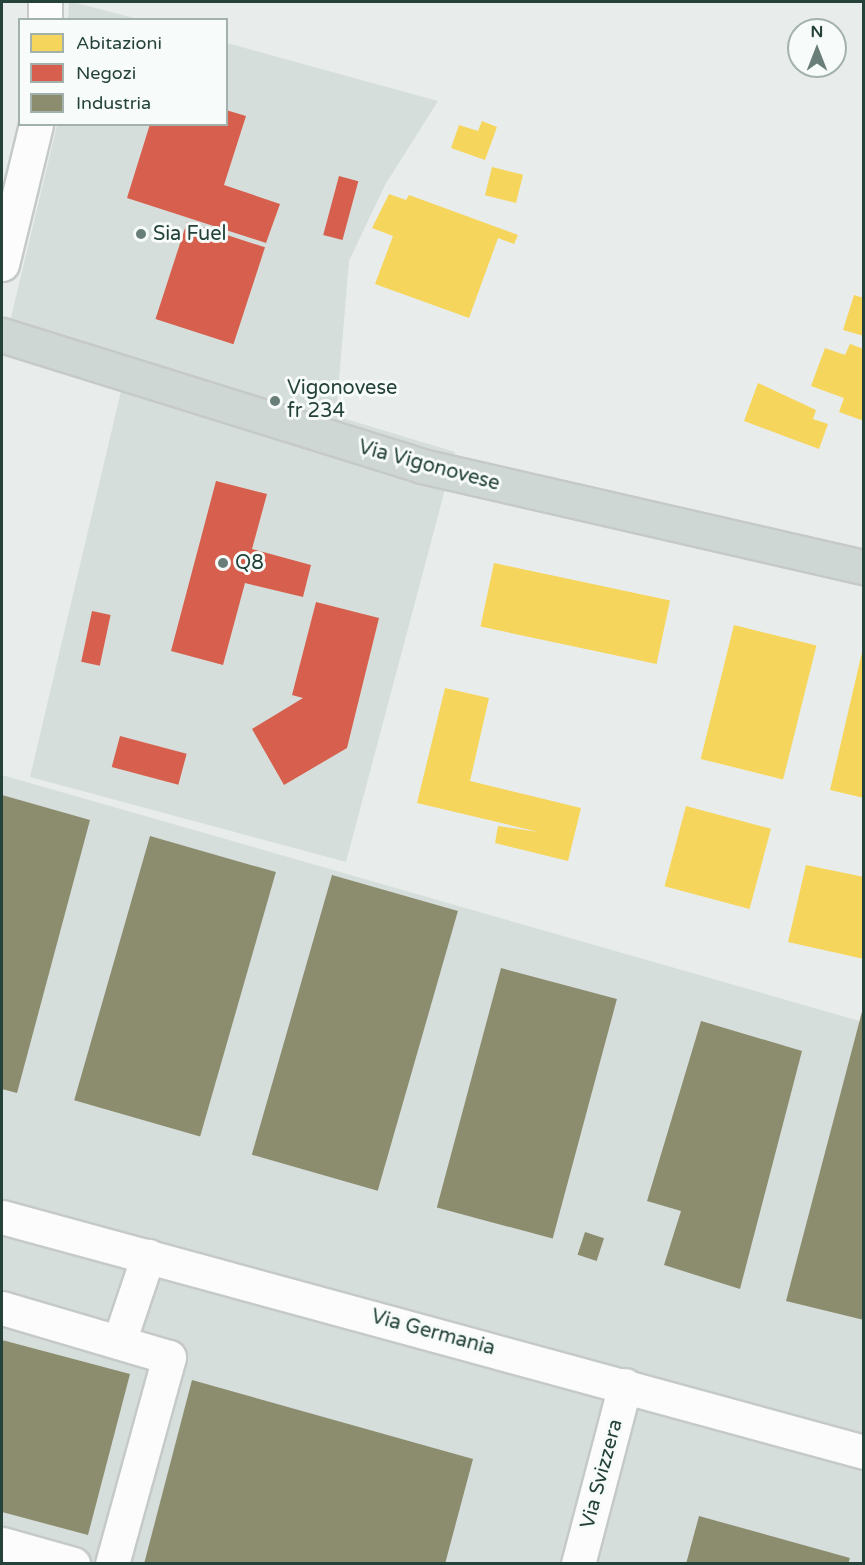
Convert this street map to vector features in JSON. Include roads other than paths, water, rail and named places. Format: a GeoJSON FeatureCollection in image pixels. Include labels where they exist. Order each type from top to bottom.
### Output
{"type":"FeatureCollection","features":[{"type":"Feature","properties":{"kind":"main road","name":"Via Vigonovese"},"geometry":{"type":"LineString","coordinates":[[2,335],[422,466],[864,567]]}},
{"type":"Feature","properties":{"kind":"street"},"geometry":{"type":"LineString","coordinates":[[45,2],[45,18]]}},
{"type":"Feature","properties":{"kind":"street"},"geometry":{"type":"LineString","coordinates":[[2,264],[36,126]]}},
{"type":"Feature","properties":{"kind":"street","name":"Via Germania"},"geometry":{"type":"LineString","coordinates":[[2,1218],[626,1385],[864,1452]]}},
{"type":"Feature","properties":{"kind":"street"},"geometry":{"type":"LineString","coordinates":[[120,1342],[148,1256]]}},
{"type":"Feature","properties":{"kind":"street"},"geometry":{"type":"LineString","coordinates":[[2,1308],[169,1357],[112,1563]]}},
{"type":"Feature","properties":{"kind":"street","name":"Via Svizzera"},"geometry":{"type":"LineString","coordinates":[[578,1563],[626,1385]]}},
{"type":"Feature","properties":{"kind":"street"},"geometry":{"type":"LineString","coordinates":[[2,1544],[73,1563]]}},
{"type":"Feature","properties":{"kind":"place","name":"Sia Fuel"},"geometry":{"type":"Point","coordinates":[141,234]}},
{"type":"Feature","properties":{"kind":"place","name":"Vigonovese fr 234"},"geometry":{"type":"Point","coordinates":[275,401]}},
{"type":"Feature","properties":{"kind":"place","name":"Q8"},"geometry":{"type":"Point","coordinates":[223,563]}}]}
